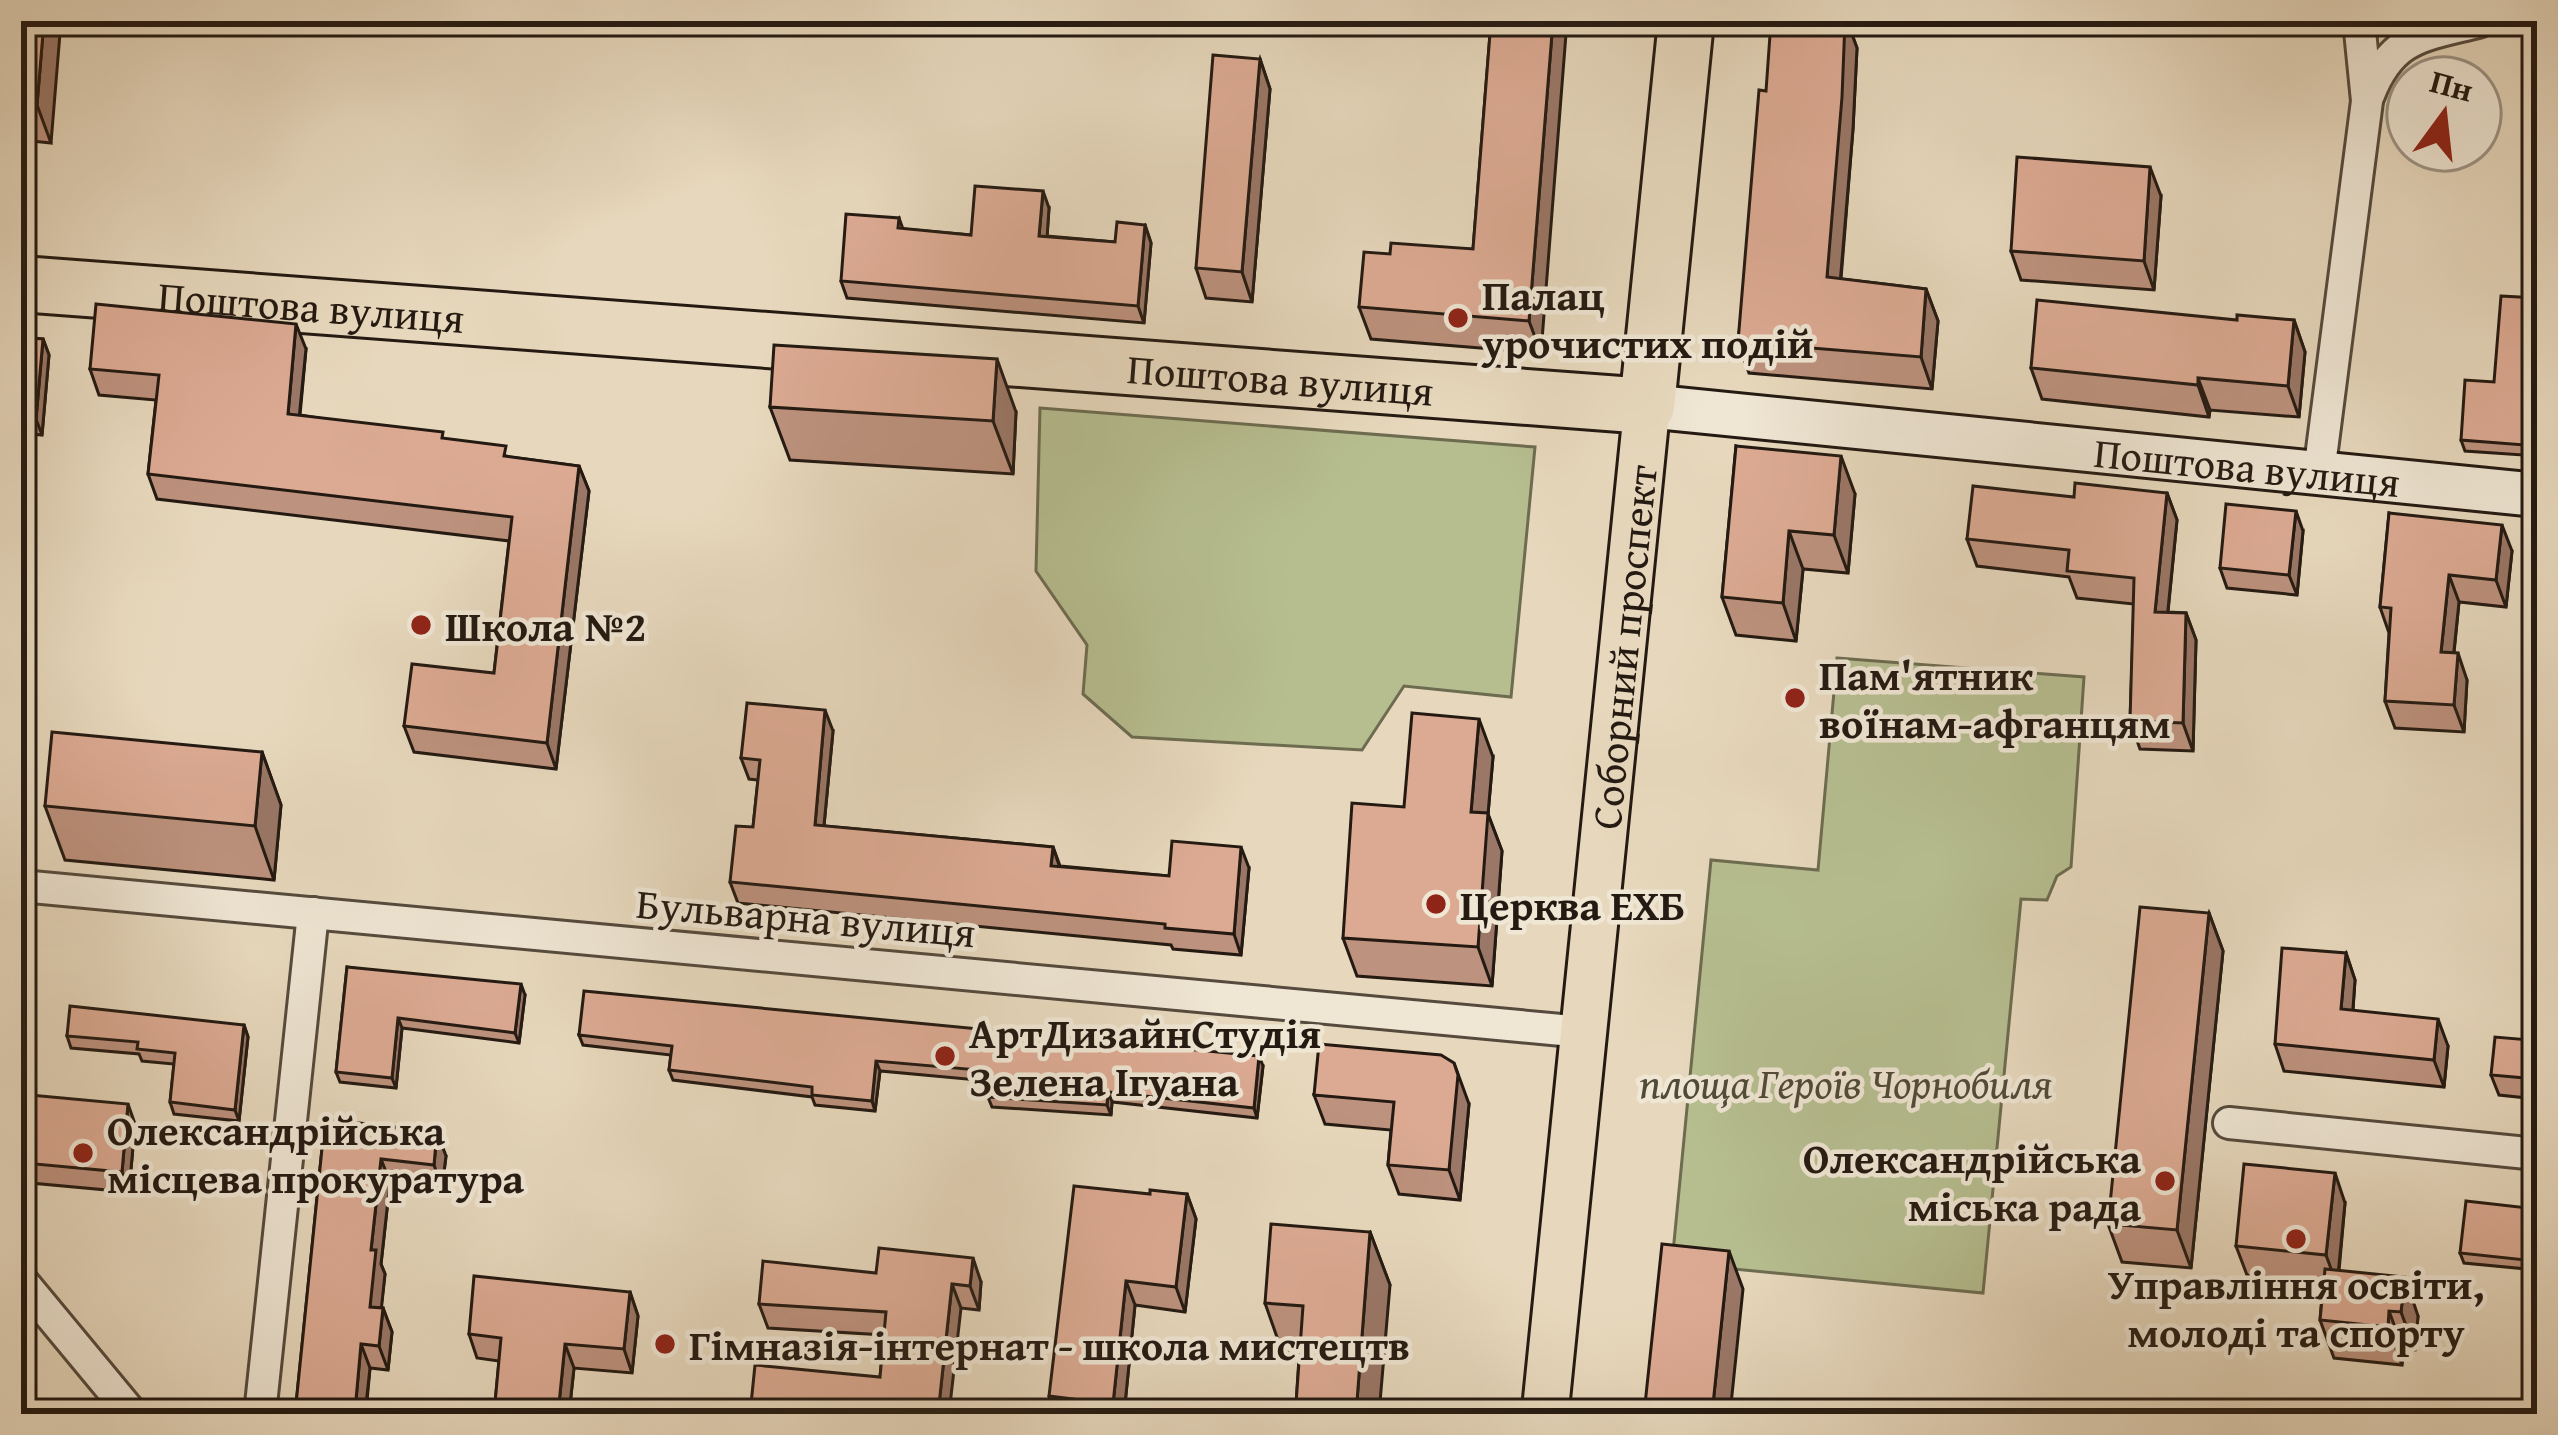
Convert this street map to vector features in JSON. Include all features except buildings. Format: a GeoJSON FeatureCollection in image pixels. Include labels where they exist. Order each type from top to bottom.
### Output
{"type":"FeatureCollection","features":[{"type":"Feature","properties":{"kind":"highway","name":"Соборний проспект"},"geometry":{"type":"LineString","coordinates":[[1647,406],[1686,21]]}},
{"type":"Feature","properties":{"kind":"highway","name":"Поштова вулиця"},"geometry":{"type":"LineString","coordinates":[[21,284],[1647,406]]}},
{"type":"Feature","properties":{"kind":"main road","name":"Соборний проспект"},"geometry":{"type":"LineString","coordinates":[[1545,1414],[1647,406]]}},
{"type":"Feature","properties":{"kind":"street"},"geometry":{"type":"LineString","coordinates":[[2319,473],[2367,101],[2359,21]]}},
{"type":"Feature","properties":{"kind":"street"},"geometry":{"type":"LineString","coordinates":[[2367,101],[2379,69],[2395,48],[2417,37],[2481,21]]}},
{"type":"Feature","properties":{"kind":"street","name":"Поштова вулиця"},"geometry":{"type":"LineString","coordinates":[[1647,406],[2537,495]]}},
{"type":"Feature","properties":{"kind":"street","name":"Бульварна вулиця"},"geometry":{"type":"LineString","coordinates":[[21,886],[1583,1032]]}},
{"type":"Feature","properties":{"kind":"street"},"geometry":{"type":"LineString","coordinates":[[260,1414],[313,913]]}},
{"type":"Feature","properties":{"kind":"street"},"geometry":{"type":"LineString","coordinates":[[2229,1123],[2537,1154]]}},
{"type":"Feature","properties":{"kind":"street"},"geometry":{"type":"LineString","coordinates":[[21,1280],[132,1414]]}},
{"type":"Feature","properties":{"kind":"green space"},"geometry":{"type":"Polygon","coordinates":[[[1040,408],[1535,447],[1511,697],[1404,686],[1362,750],[1132,737],[1083,694],[1087,645],[1036,571],[1040,408]]]}},
{"type":"Feature","properties":{"kind":"green space","name":"площа Героїв Чорнобиля"},"geometry":{"type":"Polygon","coordinates":[[[1837,658],[2084,677],[2071,867],[2057,876],[2047,900],[2021,899],[1983,1293],[1672,1263],[1711,860],[1818,870],[1837,658]]]}},
{"type":"Feature","properties":{"kind":"place","name":"Палац урочистих подій"},"geometry":{"type":"Point","coordinates":[1458,318]}},
{"type":"Feature","properties":{"kind":"place","name":"Школа №2"},"geometry":{"type":"Point","coordinates":[421,625]}},
{"type":"Feature","properties":{"kind":"place","name":"Пам'ятник воїнам-афганцям"},"geometry":{"type":"Point","coordinates":[1795,698]}},
{"type":"Feature","properties":{"kind":"place","name":"Церква ЕХБ"},"geometry":{"type":"Point","coordinates":[1436,904]}},
{"type":"Feature","properties":{"kind":"place","name":"АртДизайнСтудія Зелена Ігуана"},"geometry":{"type":"Point","coordinates":[945,1056]}},
{"type":"Feature","properties":{"kind":"place","name":"Олександрійська місцева прокуратура"},"geometry":{"type":"Point","coordinates":[83,1153]}},
{"type":"Feature","properties":{"kind":"place","name":"Олександрійська міська рада"},"geometry":{"type":"Point","coordinates":[2165,1181]}},
{"type":"Feature","properties":{"kind":"place","name":"Управління освіти, молоді та спорту"},"geometry":{"type":"Point","coordinates":[2296,1239]}},
{"type":"Feature","properties":{"kind":"place","name":"Гімназія-інтернат - школа мистецтв"},"geometry":{"type":"Point","coordinates":[665,1344]}}]}
